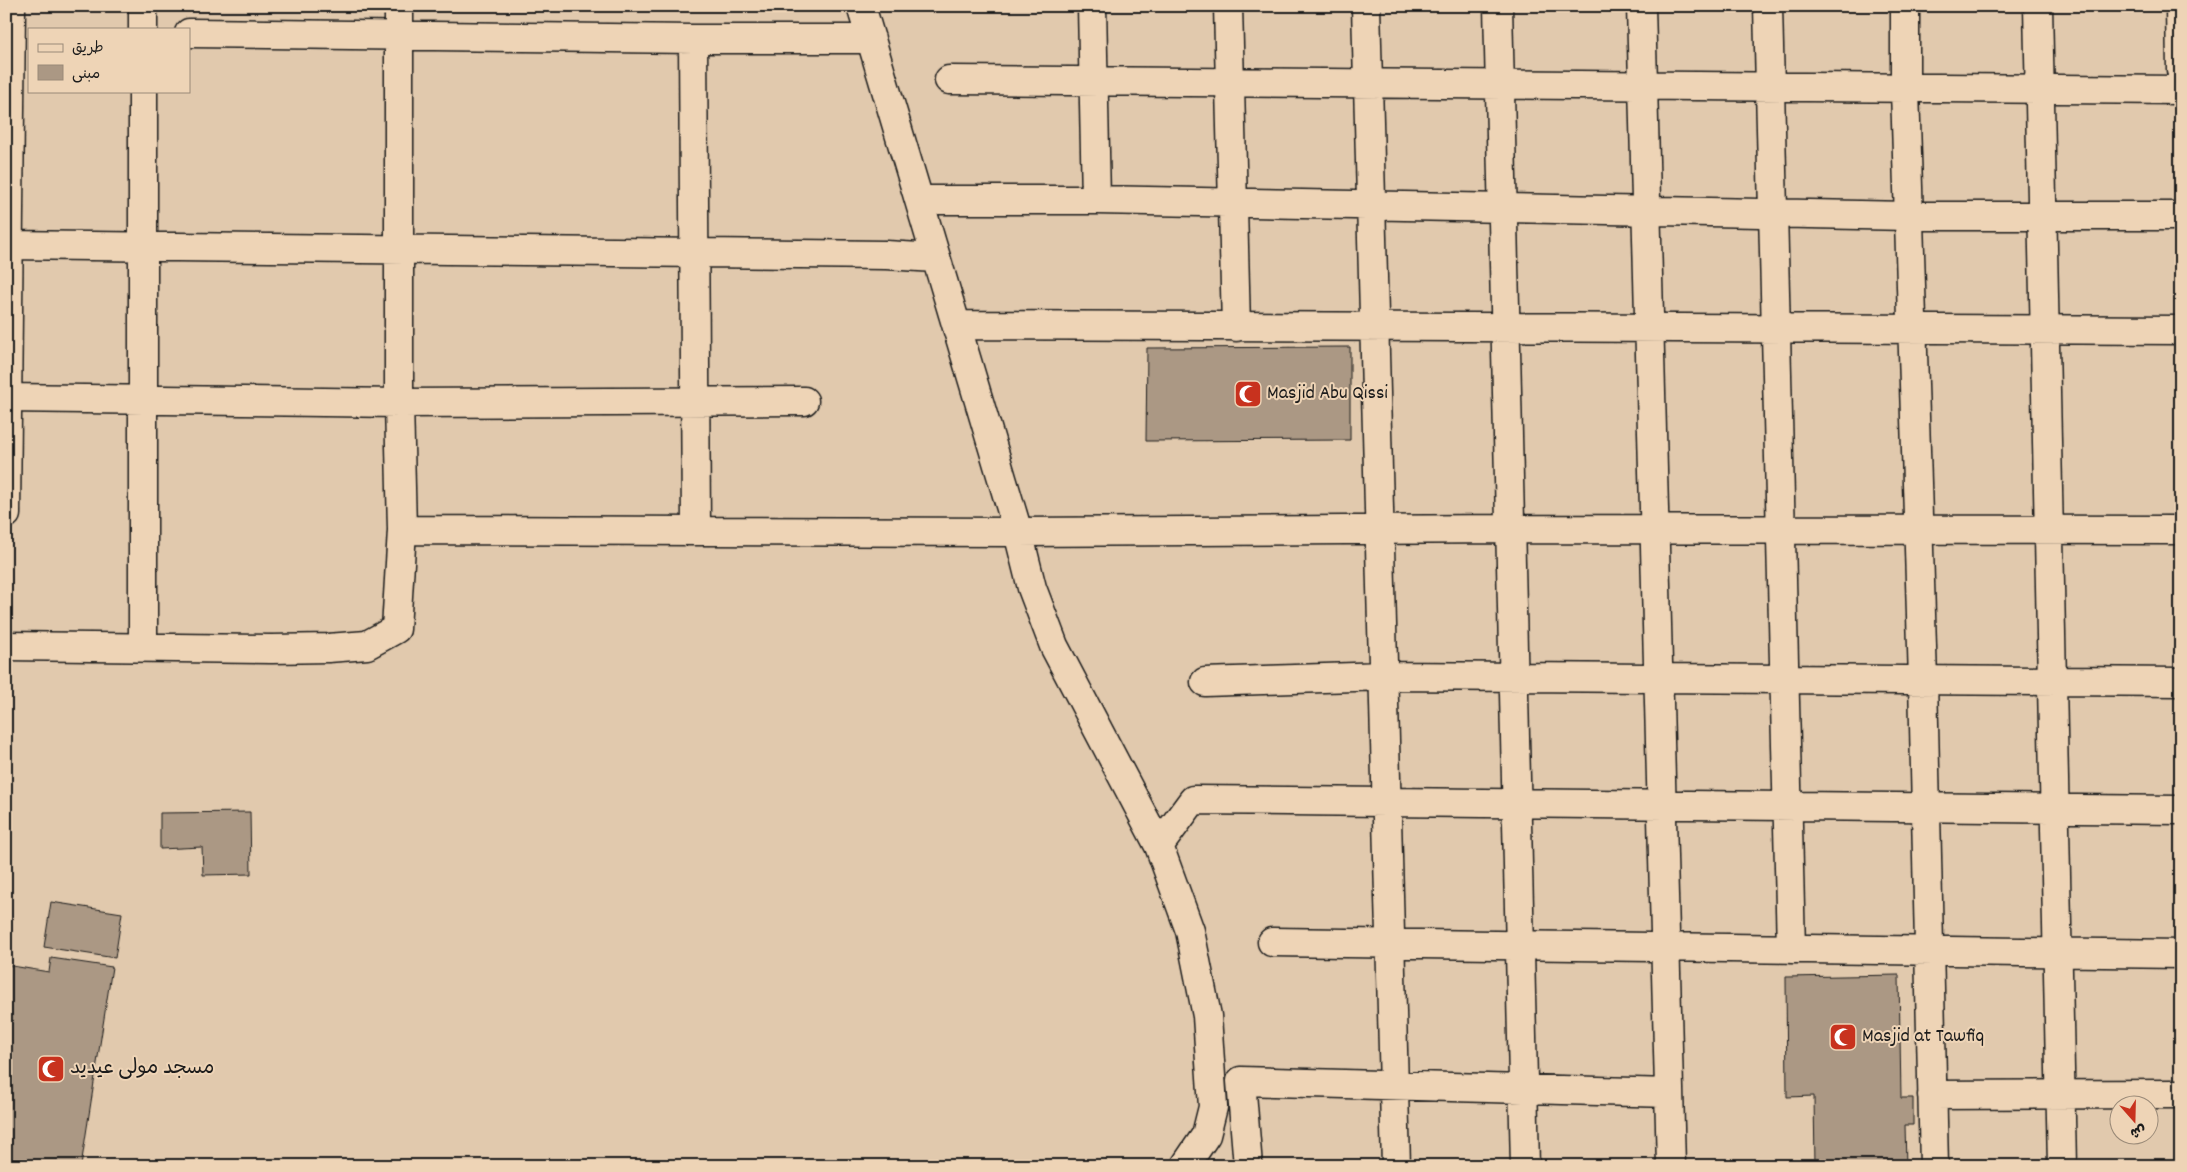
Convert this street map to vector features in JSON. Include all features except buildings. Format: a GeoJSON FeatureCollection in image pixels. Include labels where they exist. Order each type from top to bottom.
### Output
{"type":"FeatureCollection","features":[{"type":"Feature","properties":{"kind":"street"},"geometry":{"type":"LineString","coordinates":[[144,6],[144,28]]}},
{"type":"Feature","properties":{"kind":"street"},"geometry":{"type":"LineString","coordinates":[[6,646],[272,649],[367,645],[396,629],[402,530],[399,403],[399,6]]}},
{"type":"Feature","properties":{"kind":"street"},"geometry":{"type":"LineString","coordinates":[[861,6],[1018,532],[1032,588],[1054,646],[1159,846],[1190,931],[1207,1016],[1213,1107],[1206,1135],[1185,1166]]}},
{"type":"Feature","properties":{"kind":"street"},"geometry":{"type":"LineString","coordinates":[[1092,6],[1096,200]]}},
{"type":"Feature","properties":{"kind":"street"},"geometry":{"type":"LineString","coordinates":[[1228,6],[1236,327]]}},
{"type":"Feature","properties":{"kind":"street"},"geometry":{"type":"LineString","coordinates":[[1366,6],[1396,1166]]}},
{"type":"Feature","properties":{"kind":"street"},"geometry":{"type":"LineString","coordinates":[[1498,6],[1525,1166]]}},
{"type":"Feature","properties":{"kind":"street"},"geometry":{"type":"LineString","coordinates":[[1641,6],[1671,1166]]}},
{"type":"Feature","properties":{"kind":"street"},"geometry":{"type":"LineString","coordinates":[[1768,6],[1791,949]]}},
{"type":"Feature","properties":{"kind":"street"},"geometry":{"type":"LineString","coordinates":[[1905,6],[1905,89],[1919,530],[1934,1166]]}},
{"type":"Feature","properties":{"kind":"street"},"geometry":{"type":"LineString","coordinates":[[2038,6],[2062,1166]]}},
{"type":"Feature","properties":{"kind":"street"},"geometry":{"type":"LineString","coordinates":[[2180,6],[2181,70]]}},
{"type":"Feature","properties":{"kind":"street"},"geometry":{"type":"LineString","coordinates":[[6,514],[7,245],[14,25]]}},
{"type":"Feature","properties":{"kind":"street"},"geometry":{"type":"LineString","coordinates":[[190,33],[693,39],[871,39]]}},
{"type":"Feature","properties":{"kind":"street"},"geometry":{"type":"LineString","coordinates":[[693,39],[696,530]]}},
{"type":"Feature","properties":{"kind":"street"},"geometry":{"type":"LineString","coordinates":[[949,80],[2181,90]]}},
{"type":"Feature","properties":{"kind":"street"},"geometry":{"type":"LineString","coordinates":[[143,92],[143,648]]}},
{"type":"Feature","properties":{"kind":"street"},"geometry":{"type":"LineString","coordinates":[[919,200],[1096,200],[1909,216],[2181,216]]}},
{"type":"Feature","properties":{"kind":"street"},"geometry":{"type":"LineString","coordinates":[[7,245],[886,255],[936,258]]}},
{"type":"Feature","properties":{"kind":"street"},"geometry":{"type":"LineString","coordinates":[[957,325],[2181,330]]}},
{"type":"Feature","properties":{"kind":"street"},"geometry":{"type":"LineString","coordinates":[[7,398],[399,403],[804,401]]}},
{"type":"Feature","properties":{"kind":"street"},"geometry":{"type":"LineString","coordinates":[[402,530],[1018,532],[1510,529],[2181,530]]}},
{"type":"Feature","properties":{"kind":"street"},"geometry":{"type":"LineString","coordinates":[[1204,682],[1384,676],[2181,682]]}},
{"type":"Feature","properties":{"kind":"street"},"geometry":{"type":"LineString","coordinates":[[1159,846],[1193,800],[2181,810]]}},
{"type":"Feature","properties":{"kind":"street"},"geometry":{"type":"LineString","coordinates":[[1272,942],[2181,954]]}},
{"type":"Feature","properties":{"kind":"street"},"geometry":{"type":"LineString","coordinates":[[1248,1166],[1241,1081],[1669,1093]]}},
{"type":"Feature","properties":{"kind":"street"},"geometry":{"type":"LineString","coordinates":[[1932,1095],[2181,1094]]}},
{"type":"Feature","properties":{"kind":"place","name":"Masjid Abu Qissi"},"geometry":{"type":"Point","coordinates":[1248,394]}},
{"type":"Feature","properties":{"kind":"place","name":"Masjid at Tawfiq"},"geometry":{"type":"Point","coordinates":[1843,1037]}},
{"type":"Feature","properties":{"kind":"place","name":"مسجد مولى عيديد"},"geometry":{"type":"Point","coordinates":[51,1069]}}]}
